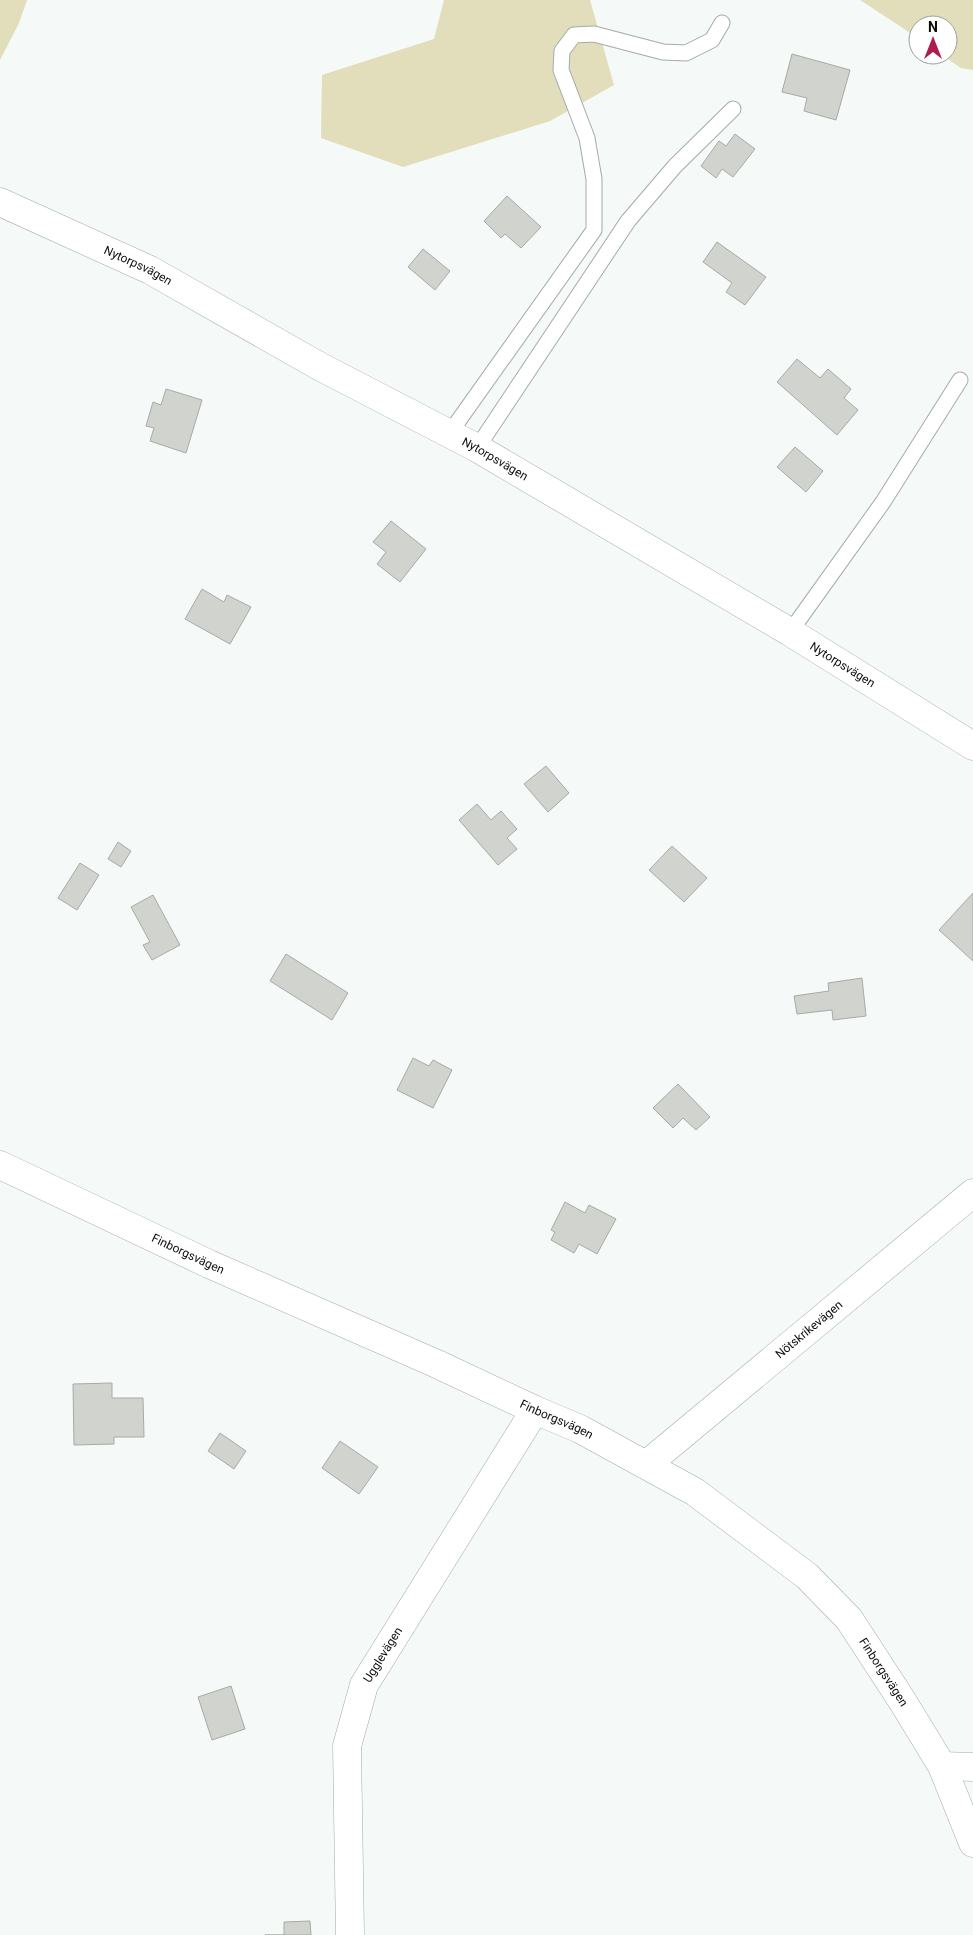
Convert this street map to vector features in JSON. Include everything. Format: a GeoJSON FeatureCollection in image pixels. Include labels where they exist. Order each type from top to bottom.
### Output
{"type":"FeatureCollection","features":[{"type":"Feature","properties":{"kind":"street","name":"Nytorpsvägen"},"geometry":{"type":"LineString","coordinates":[[0,202],[150,270],[318,366],[477,448],[790,632],[973,746]]}},
{"type":"Feature","properties":{"kind":"street","name":"Finborgsvägen"},"geometry":{"type":"LineString","coordinates":[[0,1164],[209,1264],[580,1429],[695,1492],[807,1576],[849,1619],[942,1766],[973,1843]]}},
{"type":"Feature","properties":{"kind":"street","name":"Nötskrikevägen"},"geometry":{"type":"LineString","coordinates":[[646,1465],[973,1193]]}},
{"type":"Feature","properties":{"kind":"street","name":"Ugglevägen"},"geometry":{"type":"LineString","coordinates":[[350,1935],[347,1746],[364,1686],[535,1410]]}},
{"type":"Feature","properties":{"kind":"street"},"geometry":{"type":"LineString","coordinates":[[942,1766],[973,1768]]}},
{"type":"Feature","properties":{"kind":"lane"},"geometry":{"type":"LineString","coordinates":[[449,434],[594,230],[594,179],[587,138],[561,70],[562,51],[574,35],[594,34],[663,52],[686,53],[712,40],[722,23]]}},
{"type":"Feature","properties":{"kind":"lane"},"geometry":{"type":"LineString","coordinates":[[477,448],[628,221],[675,166],[733,109]]}},
{"type":"Feature","properties":{"kind":"lane"},"geometry":{"type":"LineString","coordinates":[[790,632],[883,502],[960,380]]}},
{"type":"Feature","properties":{"kind":"shaded area"},"geometry":{"type":"Polygon","coordinates":[[[0,0],[27,0],[19,23],[0,60],[0,0]]]}},
{"type":"Feature","properties":{"kind":"shaded area"},"geometry":{"type":"Polygon","coordinates":[[[444,0],[590,0],[614,85],[550,121],[403,167],[321,138],[322,75],[434,39],[444,0]]]}},
{"type":"Feature","properties":{"kind":"shaded area"},"geometry":{"type":"Polygon","coordinates":[[[860,0],[973,0],[973,70],[961,68],[957,65],[958,15],[908,15],[908,31],[860,0]]]}},
{"type":"Feature","properties":{"kind":"building"},"geometry":{"type":"Polygon","coordinates":[[[792,54],[850,70],[836,120],[804,111],[807,98],[782,92],[792,54]]]}},
{"type":"Feature","properties":{"kind":"building"},"geometry":{"type":"Polygon","coordinates":[[[735,134],[755,149],[733,177],[722,169],[716,178],[701,166],[719,141],[726,146],[735,134]]]}},
{"type":"Feature","properties":{"kind":"building"},"geometry":{"type":"Polygon","coordinates":[[[507,196],[541,227],[521,248],[505,234],[501,238],[484,221],[507,196]]]}},
{"type":"Feature","properties":{"kind":"building"},"geometry":{"type":"Polygon","coordinates":[[[717,242],[766,277],[745,305],[726,292],[732,283],[703,262],[717,242]]]}},
{"type":"Feature","properties":{"kind":"building"},"geometry":{"type":"Polygon","coordinates":[[[423,249],[450,271],[435,290],[408,267],[423,249]]]}},
{"type":"Feature","properties":{"kind":"building"},"geometry":{"type":"Polygon","coordinates":[[[797,359],[820,378],[828,369],[851,389],[844,398],[858,410],[837,435],[777,382],[797,359]]]}},
{"type":"Feature","properties":{"kind":"building"},"geometry":{"type":"Polygon","coordinates":[[[166,389],[202,400],[186,453],[150,441],[154,428],[146,426],[153,402],[161,405],[166,389]]]}},
{"type":"Feature","properties":{"kind":"building"},"geometry":{"type":"Polygon","coordinates":[[[795,447],[823,471],[806,492],[777,467],[795,447]]]}},
{"type":"Feature","properties":{"kind":"building"},"geometry":{"type":"Polygon","coordinates":[[[391,521],[426,549],[400,582],[377,564],[386,552],[373,542],[391,521]]]}},
{"type":"Feature","properties":{"kind":"building"},"geometry":{"type":"Polygon","coordinates":[[[202,589],[224,602],[227,595],[251,607],[230,644],[185,619],[202,589]]]}},
{"type":"Feature","properties":{"kind":"building"},"geometry":{"type":"Polygon","coordinates":[[[546,766],[569,793],[548,812],[524,784],[546,766]]]}},
{"type":"Feature","properties":{"kind":"building"},"geometry":{"type":"Polygon","coordinates":[[[477,804],[491,820],[501,811],[517,829],[507,838],[517,849],[498,865],[459,820],[477,804]]]}},
{"type":"Feature","properties":{"kind":"building"},"geometry":{"type":"Polygon","coordinates":[[[118,842],[131,851],[121,867],[108,859],[118,842]]]}},
{"type":"Feature","properties":{"kind":"building"},"geometry":{"type":"Polygon","coordinates":[[[672,846],[707,878],[684,902],[649,870],[672,846]]]}},
{"type":"Feature","properties":{"kind":"building"},"geometry":{"type":"Polygon","coordinates":[[[80,863],[99,875],[77,910],[58,898],[80,863]]]}},
{"type":"Feature","properties":{"kind":"building"},"geometry":{"type":"Polygon","coordinates":[[[973,893],[973,961],[939,930],[973,893]]]}},
{"type":"Feature","properties":{"kind":"building"},"geometry":{"type":"Polygon","coordinates":[[[153,895],[180,945],[152,960],[143,945],[150,942],[131,907],[153,895]]]}},
{"type":"Feature","properties":{"kind":"building"},"geometry":{"type":"Polygon","coordinates":[[[286,954],[348,993],[332,1020],[270,981],[286,954]]]}},
{"type":"Feature","properties":{"kind":"building"},"geometry":{"type":"Polygon","coordinates":[[[862,978],[866,1016],[833,1020],[832,1010],[797,1014],[794,996],[829,991],[828,983],[862,978]]]}},
{"type":"Feature","properties":{"kind":"building"},"geometry":{"type":"Polygon","coordinates":[[[413,1058],[429,1066],[433,1060],[452,1070],[433,1108],[397,1090],[413,1058]]]}},
{"type":"Feature","properties":{"kind":"building"},"geometry":{"type":"Polygon","coordinates":[[[678,1084],[710,1117],[696,1130],[683,1118],[673,1128],[653,1108],[678,1084]]]}},
{"type":"Feature","properties":{"kind":"building"},"geometry":{"type":"Polygon","coordinates":[[[565,1202],[585,1213],[589,1205],[616,1219],[597,1254],[579,1244],[574,1253],[551,1240],[555,1232],[551,1230],[565,1202]]]}},
{"type":"Feature","properties":{"kind":"building"},"geometry":{"type":"Polygon","coordinates":[[[112,1383],[112,1398],[143,1398],[144,1437],[114,1437],[114,1444],[74,1445],[73,1384],[112,1383]]]}},
{"type":"Feature","properties":{"kind":"building"},"geometry":{"type":"Polygon","coordinates":[[[220,1433],[246,1451],[234,1469],[208,1451],[220,1433]]]}},
{"type":"Feature","properties":{"kind":"building"},"geometry":{"type":"Polygon","coordinates":[[[340,1441],[378,1467],[359,1494],[322,1468],[340,1441]]]}},
{"type":"Feature","properties":{"kind":"building"},"geometry":{"type":"Polygon","coordinates":[[[231,1686],[245,1729],[212,1740],[198,1697],[231,1686]]]}},
{"type":"Feature","properties":{"kind":"building"},"geometry":{"type":"Polygon","coordinates":[[[310,1921],[311,1935],[284,1935],[284,1922],[310,1921]]]}}]}
